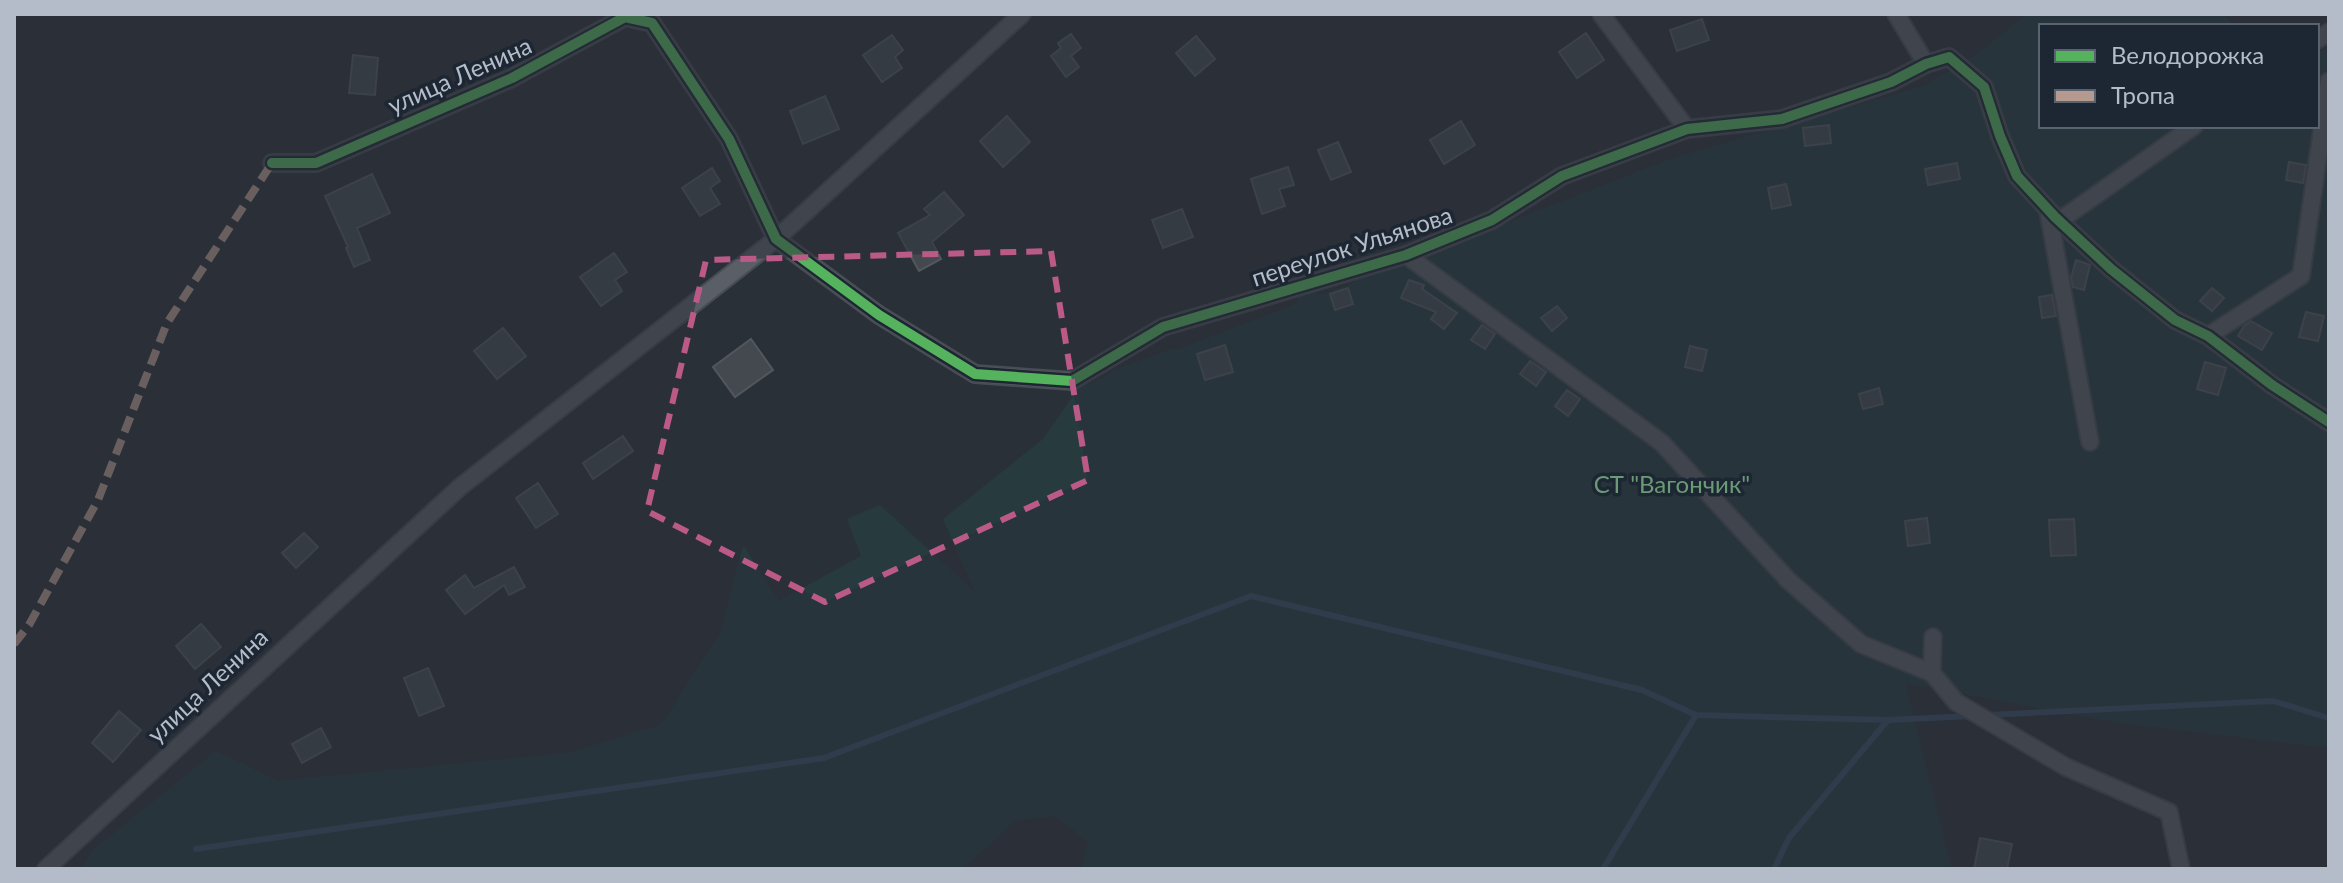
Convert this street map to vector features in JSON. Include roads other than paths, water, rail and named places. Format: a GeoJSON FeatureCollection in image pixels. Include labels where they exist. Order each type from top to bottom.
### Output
{"type":"FeatureCollection","features":[{"type":"Feature","properties":{"kind":"street","name":"улица Ленина"},"geometry":{"type":"LineString","coordinates":[[46,869],[460,487],[776,239],[1022,14]]}},
{"type":"Feature","properties":{"kind":"street"},"geometry":{"type":"LineString","coordinates":[[1601,14],[1687,129]]}},
{"type":"Feature","properties":{"kind":"street"},"geometry":{"type":"LineString","coordinates":[[1896,14],[1926,64],[1949,57],[1984,87],[2017,176],[2053,215],[2111,269],[2175,320],[2208,336],[2272,385],[2329,422]]}},
{"type":"Feature","properties":{"kind":"street","name":"улица Ленина"},"geometry":{"type":"LineString","coordinates":[[272,163],[316,163],[512,78],[625,17],[652,23],[729,139],[776,239]]}},
{"type":"Feature","properties":{"kind":"street","name":"переулок Ульянова"},"geometry":{"type":"LineString","coordinates":[[776,239],[879,315],[975,374],[1072,381],[1163,327],[1406,255],[1492,220],[1562,176],[1687,129],[1782,119],[1891,82],[1926,64]]}},
{"type":"Feature","properties":{"kind":"street"},"geometry":{"type":"LineString","coordinates":[[2208,336],[2301,276],[2329,81]]}},
{"type":"Feature","properties":{"kind":"street"},"geometry":{"type":"LineString","coordinates":[[2053,215],[2191,128]]}},
{"type":"Feature","properties":{"kind":"street"},"geometry":{"type":"LineString","coordinates":[[2053,215],[2090,442]]}},
{"type":"Feature","properties":{"kind":"street"},"geometry":{"type":"LineString","coordinates":[[1406,255],[1662,443],[1788,580],[1861,644],[1932,673],[1956,702],[2054,760],[2169,812],[2181,869]]}},
{"type":"Feature","properties":{"kind":"street"},"geometry":{"type":"LineString","coordinates":[[1932,673],[1933,637]]}},
{"type":"Feature","properties":{"kind":"waterway"},"geometry":{"type":"LineString","coordinates":[[196,849],[824,758],[1251,596],[1642,690],[1696,715],[1888,720],[1972,716]]}},
{"type":"Feature","properties":{"kind":"waterway"},"geometry":{"type":"LineString","coordinates":[[1987,715],[2273,701],[2329,718]]}},
{"type":"Feature","properties":{"kind":"waterway"},"geometry":{"type":"LineString","coordinates":[[1603,869],[1696,715]]}},
{"type":"Feature","properties":{"kind":"waterway"},"geometry":{"type":"LineString","coordinates":[[1774,869],[1789,838],[1888,720]]}},
{"type":"Feature","properties":{"kind":"park label","name":"СТ \"Вагончик\""},"geometry":{"type":"Point","coordinates":[1672,485]}}]}
